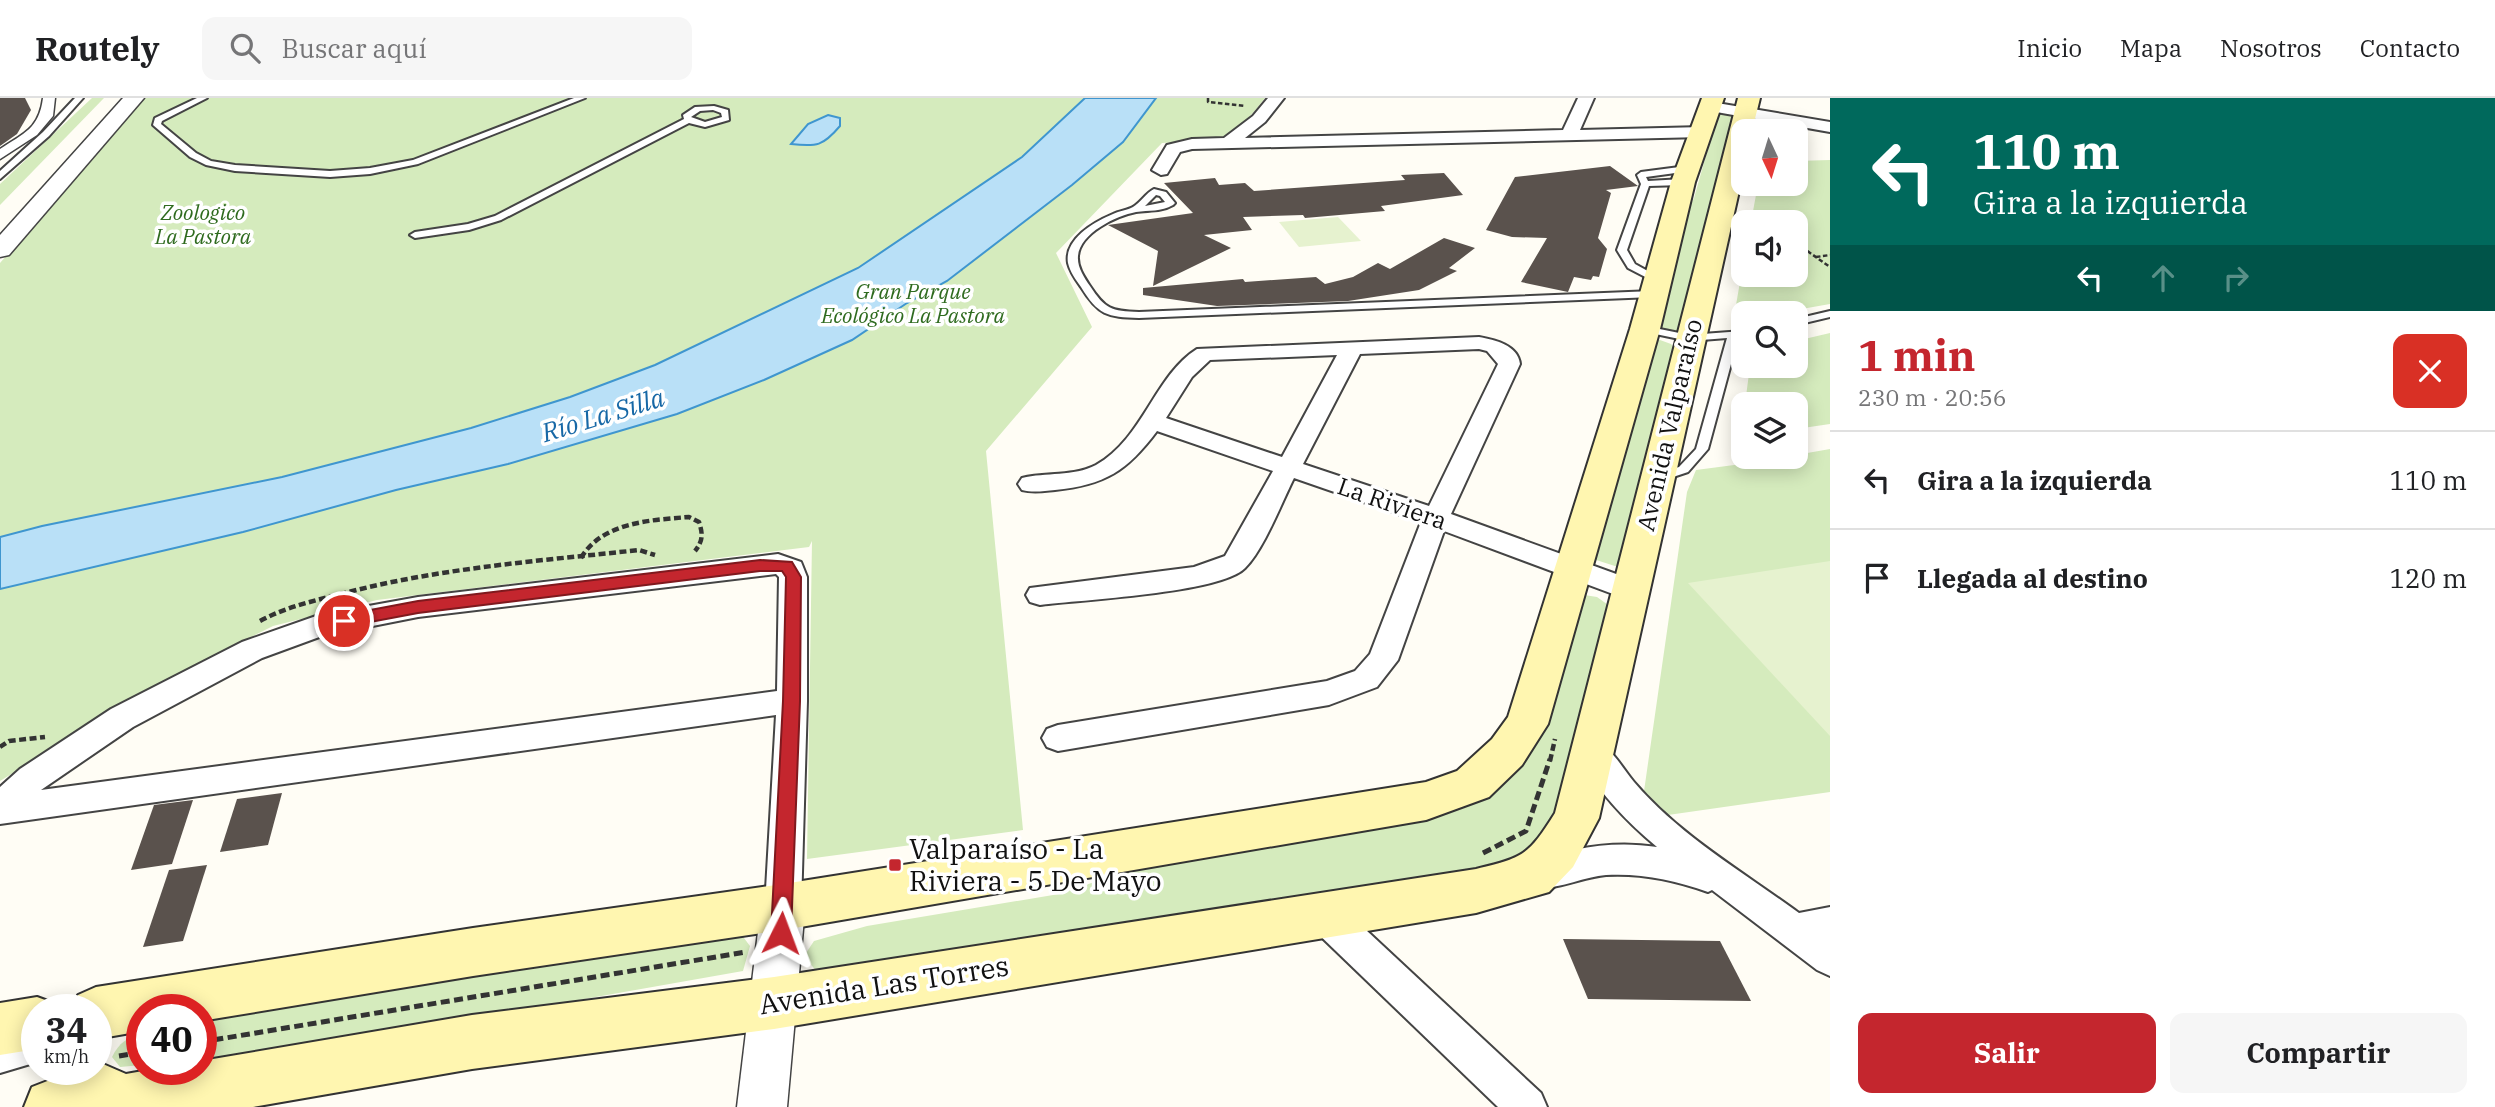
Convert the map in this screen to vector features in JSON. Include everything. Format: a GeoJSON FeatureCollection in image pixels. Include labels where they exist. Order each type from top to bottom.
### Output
{"type":"FeatureCollection","features":[{"type":"Feature","properties":{"kind":"main road","name":"Avenida Valparaíso"},"geometry":{"type":"LineString","coordinates":[[1559,736],[1575,561],[1645,329],[1685,176],[1712,103]]}},
{"type":"Feature","properties":{"kind":"main road","name":"Avenida Valparaíso"},"geometry":{"type":"LineString","coordinates":[[1559,736],[1633,581],[1689,338],[1747,106]]}},
{"type":"Feature","properties":{"kind":"main road"},"geometry":{"type":"LineString","coordinates":[[217,1010],[783,907],[1426,801],[1473,783],[1507,752],[1559,736],[1576,818],[1556,852],[1532,877]]}},
{"type":"Feature","properties":{"kind":"main road","name":"Avenida Las Torres"},"geometry":{"type":"LineString","coordinates":[[52,1107],[113,1062],[472,1042],[777,981],[1324,915],[1476,891],[1532,877]]}},
{"type":"Feature","properties":{"kind":"main road"},"geometry":{"type":"LineString","coordinates":[[0,1029],[21,1026]]}},
{"type":"Feature","properties":{"kind":"street"},"geometry":{"type":"LineString","coordinates":[[0,155],[33,132],[47,116],[49,98]]}},
{"type":"Feature","properties":{"kind":"street"},"geometry":{"type":"LineString","coordinates":[[0,225],[117,98]]}},
{"type":"Feature","properties":{"kind":"street"},"geometry":{"type":"LineString","coordinates":[[0,250],[135,98]]}},
{"type":"Feature","properties":{"kind":"street"},"geometry":{"type":"LineString","coordinates":[[1227,144],[1259,119],[1276,98]]}},
{"type":"Feature","properties":{"kind":"street"},"geometry":{"type":"LineString","coordinates":[[1569,136],[1586,98]]}},
{"type":"Feature","properties":{"kind":"street"},"geometry":{"type":"LineString","coordinates":[[1712,103],[1747,106],[1830,127]]}},
{"type":"Feature","properties":{"kind":"street"},"geometry":{"type":"LineString","coordinates":[[1161,170],[1176,146],[1703,132]]}},
{"type":"Feature","properties":{"kind":"street"},"geometry":{"type":"LineString","coordinates":[[1031,484],[1084,478],[1119,461],[1157,413],[1191,361],[1205,354],[1479,343],[1494,346],[1508,359],[1509,364],[1441,511],[1383,660],[1366,679],[1329,693],[1058,738]]}},
{"type":"Feature","properties":{"kind":"street"},"geometry":{"type":"LineString","coordinates":[[1040,595],[1194,577],[1235,563],[1293,461],[1352,348]]}},
{"type":"Feature","properties":{"kind":"street","name":"La Riviera"},"geometry":{"type":"LineString","coordinates":[[1157,413],[1441,511],[1633,581]]}},
{"type":"Feature","properties":{"kind":"street"},"geometry":{"type":"LineString","coordinates":[[0,809],[32,779],[122,718],[252,650],[319,626],[418,607],[760,565],[787,565],[793,577],[792,701],[783,907],[762,1107]]}},
{"type":"Feature","properties":{"kind":"street"},"geometry":{"type":"LineString","coordinates":[[0,809],[792,701]]}},
{"type":"Feature","properties":{"kind":"street"},"geometry":{"type":"LineString","coordinates":[[1559,736],[1613,785],[1638,813],[1673,842],[1830,958]]}},
{"type":"Feature","properties":{"kind":"street"},"geometry":{"type":"LineString","coordinates":[[1532,877],[1587,862],[1640,860],[1685,867],[1733,886]]}},
{"type":"Feature","properties":{"kind":"street"},"geometry":{"type":"LineString","coordinates":[[1324,915],[1527,1107]]}},
{"type":"Feature","properties":{"kind":"street"},"geometry":{"type":"LineString","coordinates":[[1793,931],[1830,924]]}},
{"type":"Feature","properties":{"kind":"lane"},"geometry":{"type":"LineString","coordinates":[[0,176],[46,134],[79,98]]}},
{"type":"Feature","properties":{"kind":"lane"},"geometry":{"type":"LineString","coordinates":[[176,98],[178,108]]}},
{"type":"Feature","properties":{"kind":"lane"},"geometry":{"type":"LineString","coordinates":[[203,98],[178,108],[158,120],[157,125],[193,155],[209,163],[235,168],[330,174],[370,171],[415,162],[581,98]]}},
{"type":"Feature","properties":{"kind":"lane"},"geometry":{"type":"LineString","coordinates":[[706,108],[708,98]]}},
{"type":"Feature","properties":{"kind":"lane"},"geometry":{"type":"LineString","coordinates":[[415,235],[469,228],[498,218],[688,120],[707,124],[726,118],[725,111],[706,108],[688,114],[688,120]]}},
{"type":"Feature","properties":{"kind":"lane"},"geometry":{"type":"LineString","coordinates":[[1656,287],[1623,257],[1622,250],[1645,184],[1685,176]]}},
{"type":"Feature","properties":{"kind":"lane"},"geometry":{"type":"LineString","coordinates":[[1136,209],[1114,215],[1102,222],[1074,248],[1073,264],[1097,306],[1104,312],[1139,314],[1656,287]]}},
{"type":"Feature","properties":{"kind":"lane"},"geometry":{"type":"LineString","coordinates":[[1808,319],[1830,314]]}},
{"type":"Feature","properties":{"kind":"lane"},"geometry":{"type":"LineString","coordinates":[[1645,329],[1689,338],[1731,335]]}},
{"type":"Feature","properties":{"kind":"lane"},"geometry":{"type":"LineString","coordinates":[[1656,478],[1683,471],[1693,463],[1702,449],[1731,357]]}},
{"type":"Feature","properties":{"kind":"lane"},"geometry":{"type":"LineString","coordinates":[[0,1063],[21,1057]]}},
{"type":"Feature","properties":{"kind":"path"},"geometry":{"type":"LineString","coordinates":[[1208,98],[1208,102],[1250,106]]}},
{"type":"Feature","properties":{"kind":"path"},"geometry":{"type":"LineString","coordinates":[[1808,252],[1830,267]]}},
{"type":"Feature","properties":{"kind":"path"},"geometry":{"type":"LineString","coordinates":[[1815,257],[1830,255]]}},
{"type":"Feature","properties":{"kind":"path"},"geometry":{"type":"LineString","coordinates":[[662,554],[651,555],[639,550],[581,558],[586,544],[610,530],[689,517],[699,522],[704,534],[702,543],[695,551],[684,552]]}},
{"type":"Feature","properties":{"kind":"path"},"geometry":{"type":"LineString","coordinates":[[0,747],[9,741],[56,736]]}},
{"type":"Feature","properties":{"kind":"path"},"geometry":{"type":"LineString","coordinates":[[1477,856],[1527,831],[1559,736]]}},
{"type":"Feature","properties":{"kind":"path"},"geometry":{"type":"LineString","coordinates":[[217,1012],[748,951],[777,981]]}},
{"type":"Feature","properties":{"kind":"green space"},"geometry":{"type":"Polygon","coordinates":[[[92,98],[104,98],[0,205],[0,184],[92,98]]]}},
{"type":"Feature","properties":{"kind":"green space"},"geometry":{"type":"Polygon","coordinates":[[[144,98],[1265,98],[1231,133],[1210,140],[1162,143],[1056,253],[1092,327],[986,451],[1023,830],[807,859],[812,541],[809,547],[377,600],[273,626],[157,684],[0,781],[0,263],[144,98]]]}},
{"type":"Feature","properties":{"kind":"green space"},"geometry":{"type":"Polygon","coordinates":[[[1727,112],[1740,117],[1731,119],[1731,153],[1687,330],[1671,332],[1654,326],[1718,113],[1727,112]]]}},
{"type":"Feature","properties":{"kind":"green space"},"geometry":{"type":"Polygon","coordinates":[[[1830,160],[1830,304],[1808,308],[1808,301],[1737,301],[1739,287],[1808,287],[1808,210],[1753,210],[1756,196],[1808,196],[1808,161],[1830,160]]]}},
{"type":"Feature","properties":{"kind":"green space"},"geometry":{"type":"Polygon","coordinates":[[[1338,217],[1361,241],[1299,247],[1279,222],[1338,217]]]}},
{"type":"Feature","properties":{"kind":"green space"},"geometry":{"type":"Polygon","coordinates":[[[1830,333],[1830,424],[1808,427],[1808,392],[1747,392],[1748,378],[1808,378],[1808,338],[1830,333]]]}},
{"type":"Feature","properties":{"kind":"green space"},"geometry":{"type":"Polygon","coordinates":[[[1660,340],[1671,344],[1677,351],[1623,564],[1618,567],[1593,559],[1650,341],[1660,340]]]}},
{"type":"Feature","properties":{"kind":"green space"},"geometry":{"type":"Polygon","coordinates":[[[1830,449],[1830,792],[1640,819],[1687,492],[1696,470],[1731,465],[1731,469],[1808,469],[1808,453],[1830,449]]]}},
{"type":"Feature","properties":{"kind":"green space"},"geometry":{"type":"Polygon","coordinates":[[[1830,561],[1830,736],[1688,583],[1830,561]]]}},
{"type":"Feature","properties":{"kind":"green space"},"geometry":{"type":"Polygon","coordinates":[[[1578,594],[1597,597],[1611,607],[1558,815],[1537,847],[1498,869],[817,972],[804,956],[814,941],[867,926],[1059,894],[1109,877],[1190,856],[1480,791],[1578,594]]]}},
{"type":"Feature","properties":{"kind":"green space"},"geometry":{"type":"Polygon","coordinates":[[[741,934],[750,946],[743,971],[465,1020],[384,1039],[217,1057],[217,1016],[741,934]]]}},
{"type":"Feature","properties":{"kind":"green space"},"geometry":{"type":"Polygon","coordinates":[[[126,1040],[126,1066],[120,1067],[112,1057],[126,1040]]]}},
{"type":"Feature","properties":{"kind":"water","name":"Río La Silla"},"geometry":{"type":"Polygon","coordinates":[[[1085,98],[1156,98],[1123,142],[1072,185],[947,281],[907,303],[852,340],[764,380],[677,414],[508,464],[396,490],[243,532],[0,589],[0,537],[282,477],[471,428],[570,397],[655,365],[858,268],[1022,157],[1085,98]]]}},
{"type":"Feature","properties":{"kind":"water"},"geometry":{"type":"Polygon","coordinates":[[[828,115],[840,118],[840,126],[829,138],[813,145],[791,144],[808,124],[828,115]]]}},
{"type":"Feature","properties":{"kind":"building"},"geometry":{"type":"Polygon","coordinates":[[[0,98],[25,98],[31,110],[17,134],[0,146],[0,98]]]}},
{"type":"Feature","properties":{"kind":"building"},"geometry":{"type":"Polygon","coordinates":[[[1610,166],[1638,186],[1606,190],[1611,193],[1598,238],[1607,249],[1599,277],[1593,276],[1591,280],[1574,277],[1568,292],[1521,282],[1547,238],[1512,237],[1486,230],[1515,177],[1610,166]]]}},
{"type":"Feature","properties":{"kind":"building"},"geometry":{"type":"Polygon","coordinates":[[[1444,173],[1463,195],[1381,206],[1385,211],[1305,218],[1303,215],[1243,217],[1252,230],[1204,235],[1231,248],[1153,286],[1158,251],[1108,225],[1193,213],[1164,183],[1215,178],[1219,185],[1245,183],[1254,191],[1405,180],[1401,175],[1444,173]]]}},
{"type":"Feature","properties":{"kind":"building"},"geometry":{"type":"Polygon","coordinates":[[[1444,238],[1475,248],[1449,268],[1457,271],[1419,290],[1348,301],[1217,306],[1143,295],[1143,288],[1243,279],[1245,282],[1316,277],[1325,284],[1353,277],[1378,263],[1390,269],[1444,238]]]}},
{"type":"Feature","properties":{"kind":"building"},"geometry":{"type":"Polygon","coordinates":[[[282,793],[268,845],[220,852],[237,799],[282,793]]]}},
{"type":"Feature","properties":{"kind":"building"},"geometry":{"type":"Polygon","coordinates":[[[193,800],[172,864],[131,870],[154,805],[193,800]]]}},
{"type":"Feature","properties":{"kind":"building"},"geometry":{"type":"Polygon","coordinates":[[[207,865],[183,941],[143,947],[169,870],[207,865]]]}},
{"type":"Feature","properties":{"kind":"building"},"geometry":{"type":"Polygon","coordinates":[[[1563,939],[1720,941],[1751,1001],[1588,999],[1563,939]]]}},
{"type":"Feature","properties":{"kind":"place","name":"Valparaíso - La Riviera - 5 De Mayo"},"geometry":{"type":"Point","coordinates":[895,865]}},
{"type":"Feature","properties":{"kind":"route"},"geometry":{"type":"LineString","coordinates":[[344,621],[418,607],[760,565],[787,565],[793,577],[792,701],[781,933]]}},
{"type":"Feature","properties":{"kind":"park label","name":"Zoologico La Pastora"},"geometry":{"type":"Point","coordinates":[203,225]}},
{"type":"Feature","properties":{"kind":"park label","name":"Gran Parque Ecológico La Pastora"},"geometry":{"type":"Point","coordinates":[913,304]}}]}
